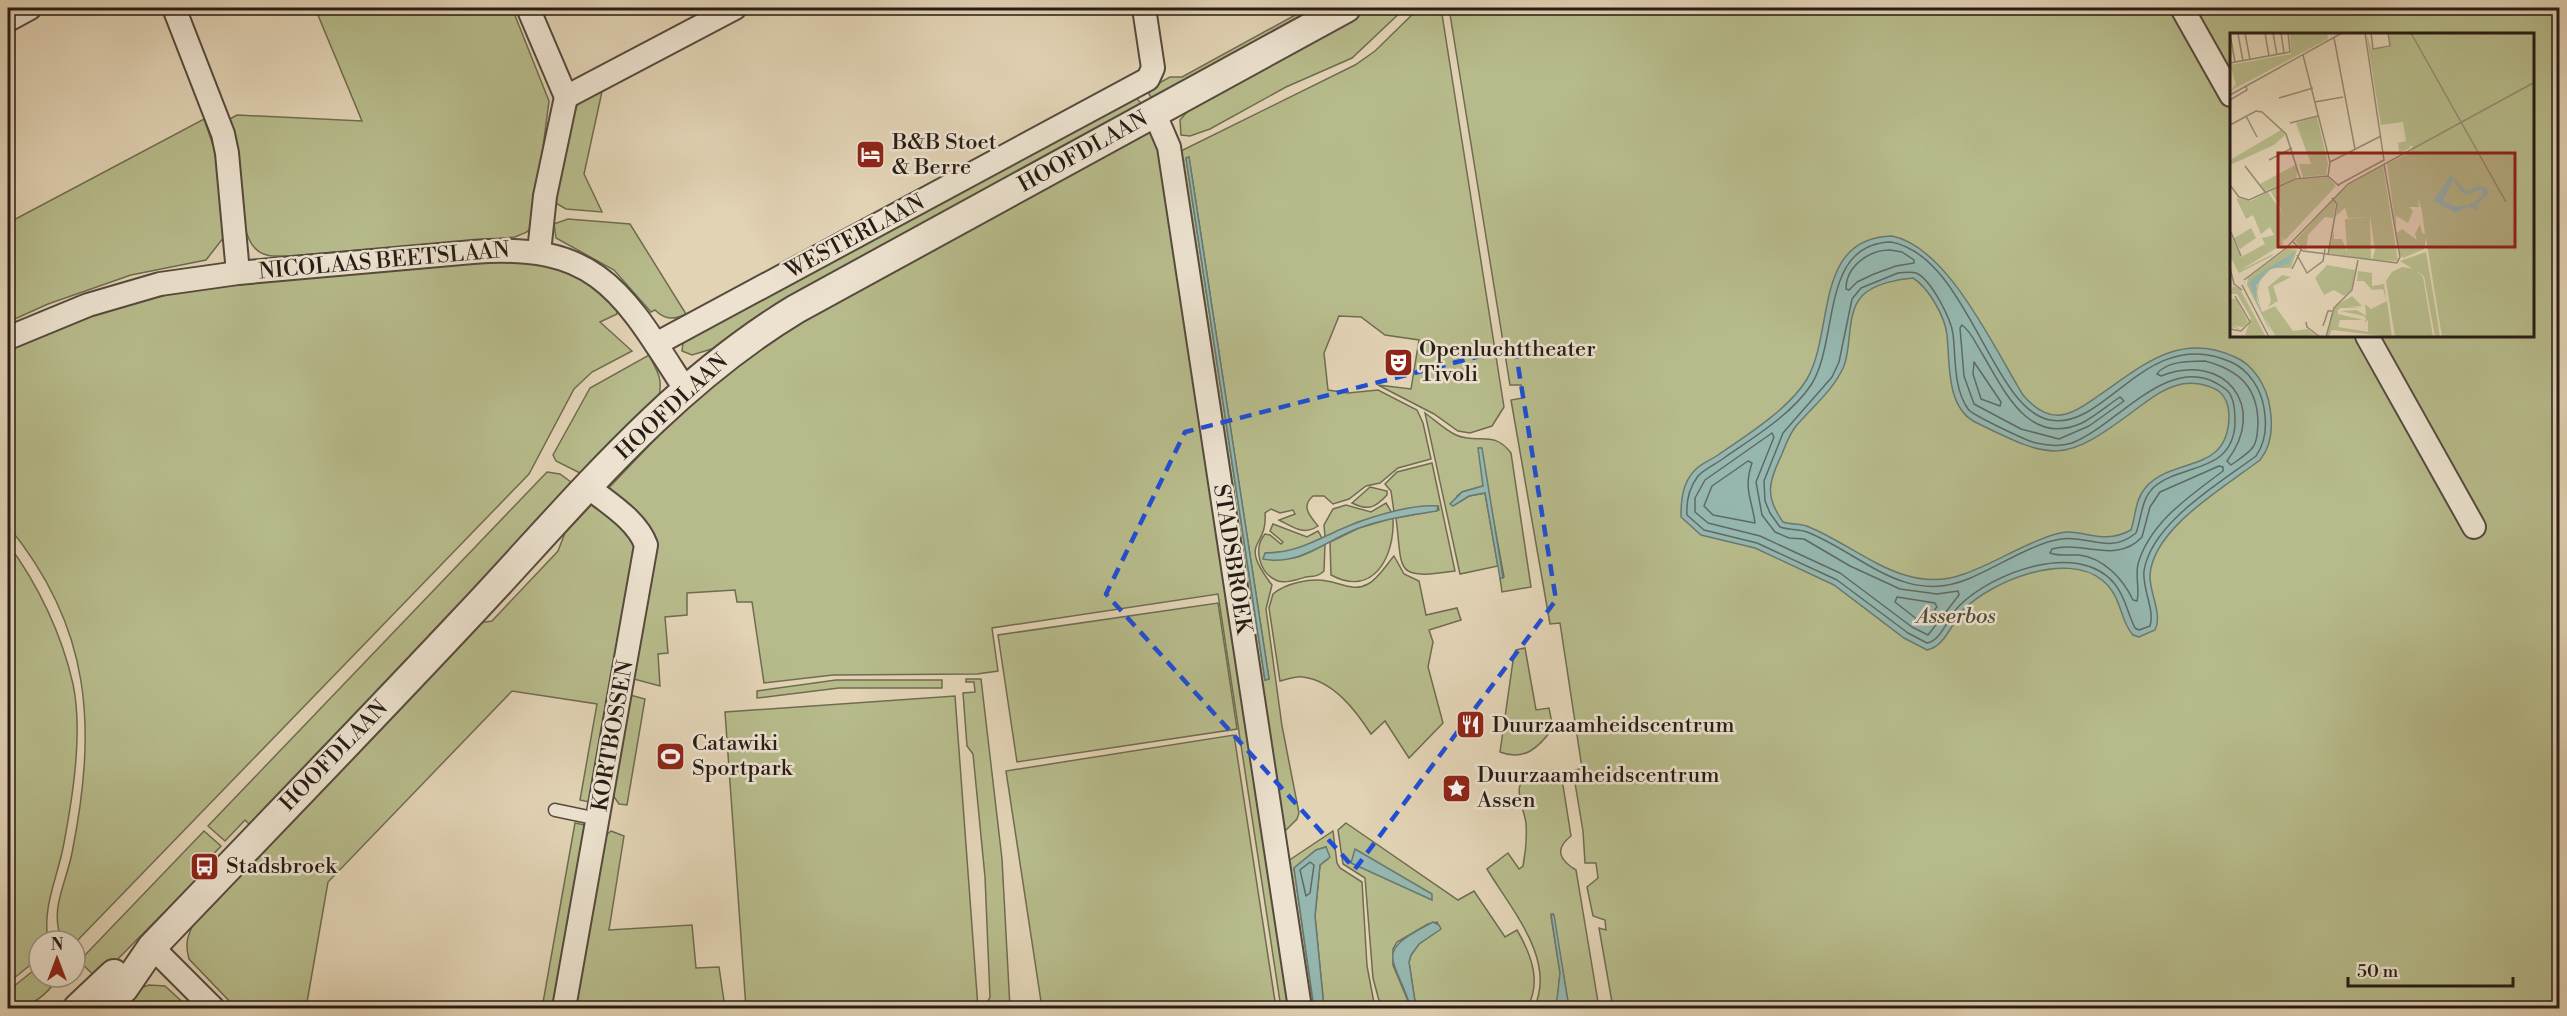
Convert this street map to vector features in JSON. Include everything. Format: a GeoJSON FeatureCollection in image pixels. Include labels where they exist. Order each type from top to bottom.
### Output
{"type":"FeatureCollection","features":[{"type":"Feature","properties":{"kind":"street"},"geometry":{"type":"LineString","coordinates":[[8,20],[30,8]]}},
{"type":"Feature","properties":{"kind":"street","name":"NICOLAAS BEETSLAAN"},"geometry":{"type":"LineString","coordinates":[[174,8],[223,134],[227,153],[238,273]]}},
{"type":"Feature","properties":{"kind":"street"},"geometry":{"type":"LineString","coordinates":[[528,8],[566,97],[545,196],[539,252]]}},
{"type":"Feature","properties":{"kind":"street"},"geometry":{"type":"LineString","coordinates":[[566,97],[735,8]]}},
{"type":"Feature","properties":{"kind":"street","name":"WESTERLAAN"},"geometry":{"type":"LineString","coordinates":[[656,344],[1149,79],[1153,68],[1144,8]]}},
{"type":"Feature","properties":{"kind":"street","name":"HOOFDLAAN"},"geometry":{"type":"LineString","coordinates":[[104,1008],[124,988],[152,947],[588,488],[685,389],[728,354],[796,309],[1346,8]]}},
{"type":"Feature","properties":{"kind":"street"},"geometry":{"type":"LineString","coordinates":[[2182,8],[2230,93]]}},
{"type":"Feature","properties":{"kind":"street","name":"STADSBROEK"},"geometry":{"type":"LineString","coordinates":[[1154,112],[1169,147],[1300,1008]]}},
{"type":"Feature","properties":{"kind":"street","name":"NICOLAAS BEETSLAAN"},"geometry":{"type":"LineString","coordinates":[[8,338],[52,318],[112,297],[160,284],[238,273],[497,250],[539,252],[579,264],[607,284],[633,310],[685,389]]}},
{"type":"Feature","properties":{"kind":"street"},"geometry":{"type":"LineString","coordinates":[[2368,338],[2474,527]]}},
{"type":"Feature","properties":{"kind":"street","name":"KORTBOSSEN"},"geometry":{"type":"LineString","coordinates":[[564,1008],[646,545],[642,534],[615,508],[588,488]]}},
{"type":"Feature","properties":{"kind":"street"},"geometry":{"type":"LineString","coordinates":[[152,947],[213,1008]]}},
{"type":"Feature","properties":{"kind":"street","name":"HOOFDLAAN"},"geometry":{"type":"LineString","coordinates":[[78,1008],[111,976],[152,947]]}},
{"type":"Feature","properties":{"kind":"lane"},"geometry":{"type":"LineString","coordinates":[[555,810],[598,819]]}},
{"type":"Feature","properties":{"kind":"highlighted area"},"geometry":{"type":"Polygon","coordinates":[[[1515,347],[1556,600],[1355,869],[1106,594],[1185,432],[1515,347]]]}},
{"type":"Feature","properties":{"kind":"green space"},"geometry":{"type":"Polygon","coordinates":[[[315,8],[512,8],[549,101],[533,224],[527,232],[515,237],[288,256],[266,255],[254,247],[248,238],[240,206],[228,120],[237,115],[362,121],[315,8]]]}},
{"type":"Feature","properties":{"kind":"green space"},"geometry":{"type":"Polygon","coordinates":[[[1308,8],[1323,8],[1152,99],[1149,94],[1150,88],[1170,77],[1182,77],[1308,8]]]}},
{"type":"Feature","properties":{"kind":"green space"},"geometry":{"type":"Polygon","coordinates":[[[1372,8],[1405,8],[1352,58],[1286,87],[1210,129],[1190,136],[1181,135],[1180,120],[1193,105],[1372,8]]]}},
{"type":"Feature","properties":{"kind":"green space"},"geometry":{"type":"Polygon","coordinates":[[[1419,8],[1441,8],[1504,407],[1492,426],[1470,433],[1458,431],[1434,414],[1378,385],[1411,389],[1419,340],[1385,335],[1361,317],[1339,316],[1324,353],[1328,390],[1348,393],[1378,390],[1417,410],[1423,423],[1431,459],[1398,468],[1380,483],[1366,486],[1349,499],[1333,504],[1324,496],[1313,496],[1307,508],[1318,526],[1313,529],[1298,529],[1279,520],[1295,514],[1293,510],[1280,513],[1271,509],[1265,513],[1265,525],[1255,552],[1262,570],[1272,585],[1266,609],[1282,726],[1299,813],[1297,819],[1279,837],[1181,151],[1355,65],[1375,51],[1419,8]],[[1189,157],[1186,158],[1265,680],[1269,679],[1189,157]]]}},
{"type":"Feature","properties":{"kind":"green space","name":"Asserbos"},"geometry":{"type":"Polygon","coordinates":[[[1449,8],[2559,8],[2559,1008],[1613,1008],[1599,928],[1606,930],[1605,920],[1593,916],[1587,887],[1598,878],[1596,863],[1585,863],[1583,831],[1573,771],[1582,768],[1560,623],[1550,624],[1511,400],[1523,398],[1521,385],[1510,385],[1449,8]]]}},
{"type":"Feature","properties":{"kind":"green space"},"geometry":{"type":"Polygon","coordinates":[[[603,87],[584,174],[602,212],[566,209],[554,202],[568,132],[577,105],[603,87]]]}},
{"type":"Feature","properties":{"kind":"green space"},"geometry":{"type":"Polygon","coordinates":[[[1135,97],[1142,104],[737,332],[715,348],[692,355],[682,351],[683,342],[689,334],[1135,97]]]}},
{"type":"Feature","properties":{"kind":"green space"},"geometry":{"type":"Polygon","coordinates":[[[204,119],[215,151],[224,237],[206,260],[131,275],[48,304],[8,322],[8,223],[204,119]]]}},
{"type":"Feature","properties":{"kind":"green space"},"geometry":{"type":"Polygon","coordinates":[[[1145,132],[1156,135],[1294,1008],[1281,1008],[1218,594],[992,628],[998,671],[977,674],[833,675],[764,683],[752,602],[737,602],[735,590],[687,593],[687,615],[665,617],[668,653],[658,654],[660,686],[630,678],[653,541],[604,493],[698,394],[780,333],[1145,132]]]}},
{"type":"Feature","properties":{"kind":"green space"},"geometry":{"type":"Polygon","coordinates":[[[568,219],[630,224],[686,314],[670,318],[662,316],[655,310],[651,312],[614,270],[556,238],[554,224],[568,219]]]}},
{"type":"Feature","properties":{"kind":"green space"},"geometry":{"type":"Polygon","coordinates":[[[491,261],[546,263],[591,283],[617,309],[617,314],[600,322],[632,351],[592,372],[574,389],[529,474],[87,931],[58,929],[58,907],[72,853],[80,807],[85,721],[81,680],[72,641],[57,602],[36,564],[8,526],[8,350],[58,328],[109,310],[162,296],[216,286],[491,261]]]}},
{"type":"Feature","properties":{"kind":"green space"},"geometry":{"type":"Polygon","coordinates":[[[649,355],[660,379],[659,396],[580,473],[556,461],[553,455],[590,388],[649,355]]]}},
{"type":"Feature","properties":{"kind":"green space"},"geometry":{"type":"Polygon","coordinates":[[[1425,413],[1456,435],[1471,439],[1498,441],[1511,453],[1531,587],[1502,592],[1500,578],[1504,577],[1480,447],[1483,486],[1462,492],[1457,496],[1461,501],[1469,496],[1485,493],[1498,566],[1460,574],[1425,413]]]}},
{"type":"Feature","properties":{"kind":"green space"},"geometry":{"type":"Polygon","coordinates":[[[1432,463],[1455,571],[1421,574],[1411,572],[1401,561],[1396,518],[1439,510],[1438,506],[1394,512],[1391,491],[1385,484],[1397,472],[1432,463]]]}},
{"type":"Feature","properties":{"kind":"green space"},"geometry":{"type":"Polygon","coordinates":[[[547,472],[560,474],[571,482],[495,568],[250,825],[245,820],[225,841],[208,826],[547,472]]]}},
{"type":"Feature","properties":{"kind":"green space"},"geometry":{"type":"Polygon","coordinates":[[[1370,487],[1387,491],[1387,495],[1371,507],[1352,503],[1370,487]]]}},
{"type":"Feature","properties":{"kind":"green space"},"geometry":{"type":"Polygon","coordinates":[[[595,501],[638,541],[594,803],[580,800],[597,704],[512,691],[328,882],[306,1008],[236,1008],[189,959],[187,941],[193,925],[479,623],[492,621],[558,551],[565,533],[595,501]]]}},
{"type":"Feature","properties":{"kind":"green space"},"geometry":{"type":"Polygon","coordinates":[[[1386,503],[1392,513],[1358,522],[1325,537],[1324,525],[1333,509],[1346,505],[1371,512],[1386,503]]]}},
{"type":"Feature","properties":{"kind":"green space"},"geometry":{"type":"Polygon","coordinates":[[[1393,518],[1390,546],[1386,559],[1379,569],[1370,577],[1359,581],[1346,581],[1331,575],[1330,542],[1359,528],[1393,518]]]}},
{"type":"Feature","properties":{"kind":"green space"},"geometry":{"type":"Polygon","coordinates":[[[1273,524],[1307,537],[1318,531],[1322,538],[1294,551],[1265,553],[1282,558],[1296,558],[1325,544],[1324,571],[1318,575],[1289,582],[1271,578],[1262,567],[1259,546],[1265,534],[1270,535],[1281,544],[1283,542],[1270,531],[1273,524]]]}},
{"type":"Feature","properties":{"kind":"green space"},"geometry":{"type":"Polygon","coordinates":[[[8,544],[39,593],[56,629],[73,684],[77,743],[64,843],[49,904],[47,929],[27,929],[27,968],[8,983],[8,544]]]}},
{"type":"Feature","properties":{"kind":"green space"},"geometry":{"type":"Polygon","coordinates":[[[1394,556],[1404,574],[1419,581],[1426,615],[1457,608],[1461,620],[1429,630],[1433,642],[1428,667],[1443,723],[1409,758],[1385,721],[1371,734],[1343,698],[1325,684],[1301,677],[1280,681],[1269,608],[1273,594],[1298,582],[1320,580],[1353,587],[1368,584],[1394,556]]]}},
{"type":"Feature","properties":{"kind":"green space"},"geometry":{"type":"Polygon","coordinates":[[[1218,603],[1237,729],[1017,762],[998,635],[1218,603]]]}},
{"type":"Feature","properties":{"kind":"green space"},"geometry":{"type":"Polygon","coordinates":[[[1525,648],[1536,710],[1549,708],[1553,728],[1543,741],[1531,750],[1524,754],[1509,755],[1500,752],[1514,654],[1516,650],[1525,648]]]}},
{"type":"Feature","properties":{"kind":"green space"},"geometry":{"type":"Polygon","coordinates":[[[966,679],[981,679],[1002,859],[1010,1008],[985,1008],[990,997],[985,877],[973,754],[967,746],[963,693],[975,692],[974,682],[966,682],[966,679]]]}},
{"type":"Feature","properties":{"kind":"green space"},"geometry":{"type":"Polygon","coordinates":[[[836,680],[942,680],[942,688],[839,688],[757,698],[757,691],[836,680]]]}},
{"type":"Feature","properties":{"kind":"green space"},"geometry":{"type":"Polygon","coordinates":[[[630,695],[645,699],[627,805],[619,804],[610,791],[630,695]]]}},
{"type":"Feature","properties":{"kind":"green space"},"geometry":{"type":"Polygon","coordinates":[[[955,696],[978,1008],[746,1008],[725,712],[955,696]]]}},
{"type":"Feature","properties":{"kind":"green space"},"geometry":{"type":"Polygon","coordinates":[[[1234,735],[1276,1008],[1042,1008],[1006,771],[1234,735]]]}},
{"type":"Feature","properties":{"kind":"green space"},"geometry":{"type":"Polygon","coordinates":[[[1535,771],[1561,773],[1571,836],[1562,846],[1561,855],[1566,863],[1576,870],[1599,1008],[1569,1008],[1553,914],[1551,916],[1560,973],[1557,1005],[1556,1008],[1534,1008],[1540,990],[1540,972],[1536,953],[1518,918],[1487,869],[1508,853],[1519,869],[1523,866],[1526,823],[1519,787],[1527,776],[1535,771]]]}},
{"type":"Feature","properties":{"kind":"green space"},"geometry":{"type":"Polygon","coordinates":[[[575,823],[590,826],[557,1008],[542,1008],[575,823]]]}},
{"type":"Feature","properties":{"kind":"green space"},"geometry":{"type":"Polygon","coordinates":[[[1346,823],[1458,900],[1474,891],[1505,937],[1517,930],[1527,949],[1533,968],[1534,988],[1527,1008],[1416,1008],[1409,962],[1419,944],[1440,929],[1437,922],[1428,924],[1397,942],[1393,949],[1393,965],[1411,1008],[1381,1008],[1373,978],[1365,878],[1343,864],[1338,830],[1346,823]]]}},
{"type":"Feature","properties":{"kind":"green space"},"geometry":{"type":"Polygon","coordinates":[[[204,831],[221,846],[203,865],[207,869],[98,979],[87,969],[87,953],[204,831]]]}},
{"type":"Feature","properties":{"kind":"green space"},"geometry":{"type":"Polygon","coordinates":[[[611,831],[624,836],[609,930],[692,925],[696,968],[719,967],[725,1008],[571,1008],[601,839],[611,831]]]}},
{"type":"Feature","properties":{"kind":"green space"},"geometry":{"type":"Polygon","coordinates":[[[1333,831],[1337,863],[1340,868],[1362,882],[1367,966],[1375,1008],[1324,1008],[1315,916],[1320,865],[1328,859],[1326,847],[1316,850],[1294,868],[1314,1008],[1305,1008],[1288,861],[1333,831]]]}},
{"type":"Feature","properties":{"kind":"green space"},"geometry":{"type":"Polygon","coordinates":[[[27,976],[27,989],[49,989],[37,1000],[16,1008],[8,1008],[8,991],[27,976]]]}},
{"type":"Feature","properties":{"kind":"green space"},"geometry":{"type":"Polygon","coordinates":[[[149,985],[165,986],[189,1008],[129,1008],[121,1001],[140,988],[149,985]]]}},
{"type":"Feature","properties":{"kind":"water"},"geometry":{"type":"Polygon","coordinates":[[[1189,157],[1269,679],[1265,680],[1186,158],[1189,157]]]}},
{"type":"Feature","properties":{"kind":"water"},"geometry":{"type":"Polygon","coordinates":[[[1892,236],[1913,244],[1932,259],[1968,302],[2023,395],[2047,414],[2059,415],[2075,411],[2146,364],[2179,350],[2196,348],[2215,350],[2235,357],[2254,371],[2266,392],[2271,415],[2271,435],[2267,448],[2260,460],[2193,510],[2164,541],[2154,558],[2150,575],[2157,610],[2155,630],[2139,637],[2133,635],[2114,594],[2102,580],[2087,572],[2069,568],[2050,569],[2010,580],[1976,599],[1963,610],[1939,644],[1927,650],[1904,638],[1834,585],[1755,548],[1701,535],[1681,517],[1685,486],[1695,470],[1767,421],[1790,400],[1807,379],[1815,359],[1830,290],[1838,269],[1849,252],[1867,241],[1892,236]],[[1913,278],[1886,283],[1872,288],[1857,303],[1851,320],[1844,366],[1828,391],[1794,429],[1774,473],[1771,496],[1783,522],[1809,527],[1883,567],[1902,574],[1922,579],[1942,579],[1964,574],[2033,542],[2056,534],[2074,532],[2109,537],[2131,530],[2138,502],[2146,487],[2158,477],[2198,462],[2220,448],[2226,435],[2228,406],[2220,392],[2209,386],[2195,383],[2169,388],[2091,440],[2074,448],[2058,451],[2041,450],[2023,444],[1975,422],[1959,406],[1954,395],[1946,328],[1935,304],[1913,278]]]}},
{"type":"Feature","properties":{"kind":"water"},"geometry":{"type":"Polygon","coordinates":[[[1478,448],[1482,448],[1503,578],[1500,578],[1485,493],[1469,496],[1453,506],[1450,504],[1462,492],[1483,486],[1478,448]]]}},
{"type":"Feature","properties":{"kind":"water"},"geometry":{"type":"Polygon","coordinates":[[[1438,506],[1437,511],[1359,528],[1313,551],[1289,559],[1263,559],[1265,553],[1275,553],[1303,546],[1350,525],[1375,517],[1414,507],[1438,506]]]}},
{"type":"Feature","properties":{"kind":"water"},"geometry":{"type":"Polygon","coordinates":[[[1326,847],[1330,857],[1320,865],[1315,916],[1324,1008],[1314,1008],[1294,868],[1316,850],[1326,847]]]}},
{"type":"Feature","properties":{"kind":"water"},"geometry":{"type":"Polygon","coordinates":[[[1355,849],[1432,894],[1432,900],[1351,863],[1355,849]]]}},
{"type":"Feature","properties":{"kind":"water"},"geometry":{"type":"Polygon","coordinates":[[[1551,914],[1554,915],[1569,1008],[1556,1008],[1560,973],[1551,914]]]}},
{"type":"Feature","properties":{"kind":"water"},"geometry":{"type":"Polygon","coordinates":[[[1433,922],[1441,929],[1419,944],[1409,962],[1416,1008],[1411,1008],[1394,965],[1393,956],[1395,949],[1402,941],[1433,922]]]}},
{"type":"Feature","properties":{"kind":"place","name":"B&B Stoet & Berre"},"geometry":{"type":"Point","coordinates":[871,155]}},
{"type":"Feature","properties":{"kind":"place","name":"Openluchttheater Tivoli"},"geometry":{"type":"Point","coordinates":[1398,362]}},
{"type":"Feature","properties":{"kind":"place","name":"Duurzaamheidscentrum"},"geometry":{"type":"Point","coordinates":[1471,725]}},
{"type":"Feature","properties":{"kind":"place","name":"Catawiki Sportpark"},"geometry":{"type":"Point","coordinates":[671,756]}},
{"type":"Feature","properties":{"kind":"place","name":"Duurzaamheidscentrum Assen"},"geometry":{"type":"Point","coordinates":[1456,788]}},
{"type":"Feature","properties":{"kind":"place","name":"Stadsbroek"},"geometry":{"type":"Point","coordinates":[205,866]}}]}
